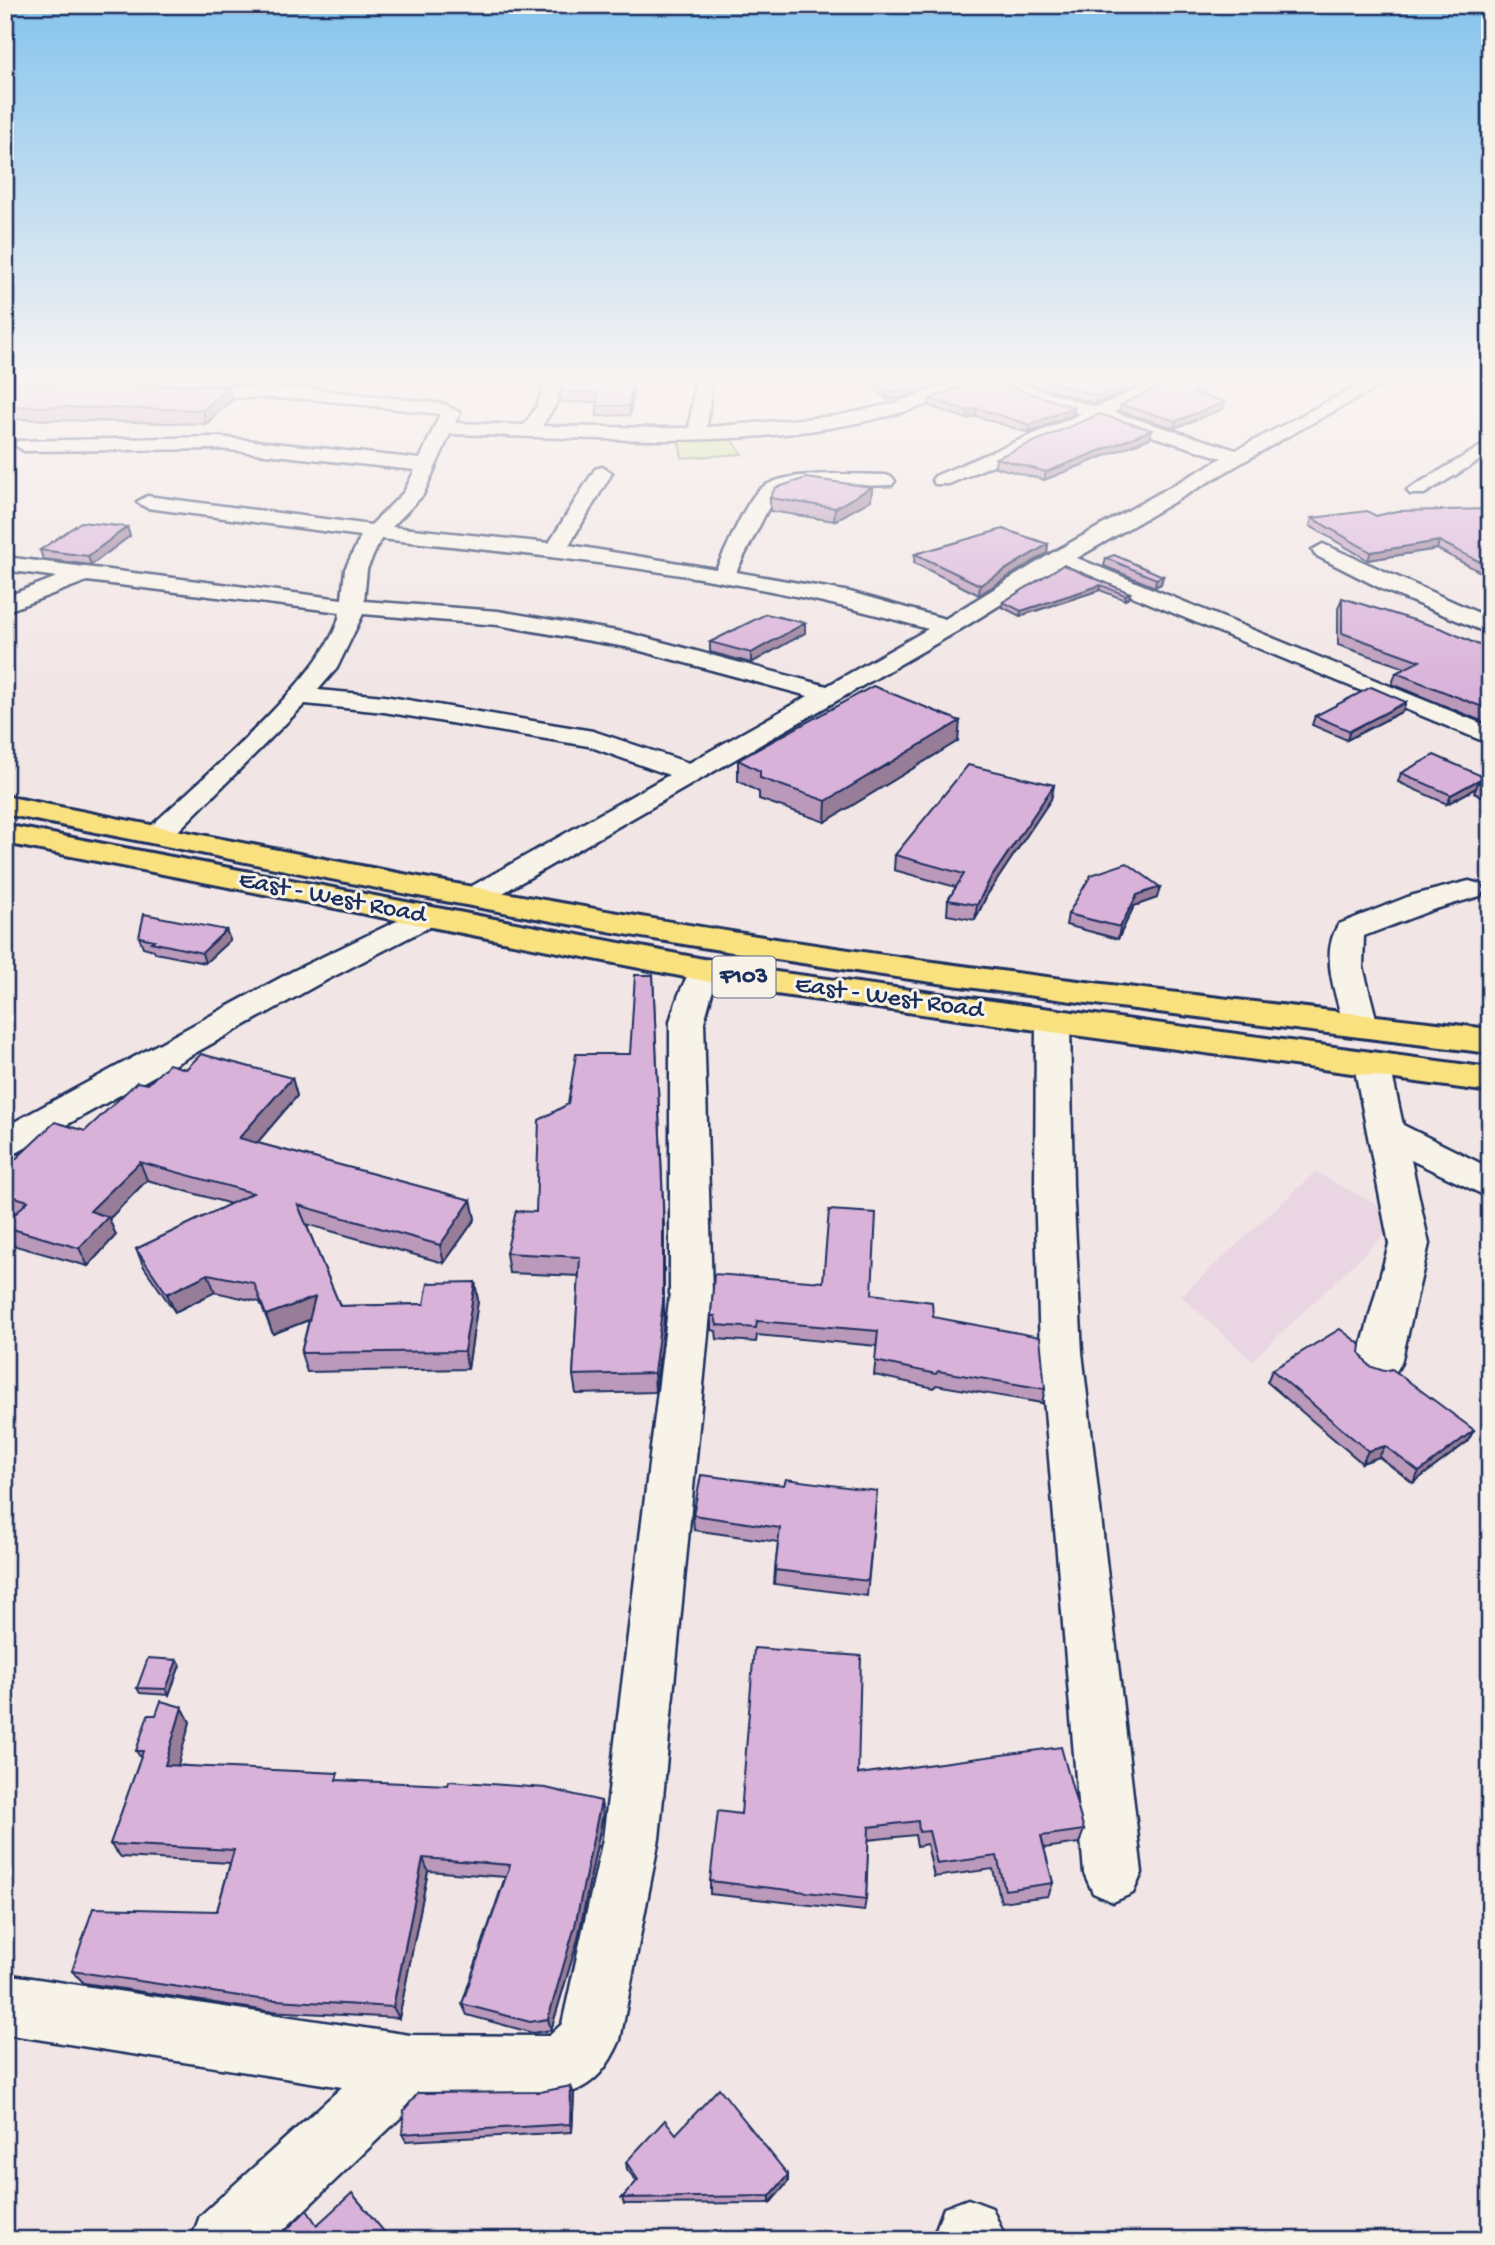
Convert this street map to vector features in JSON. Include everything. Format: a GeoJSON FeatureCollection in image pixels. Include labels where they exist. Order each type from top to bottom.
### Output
{"type":"FeatureCollection","features":[{"type":"Feature","properties":{"kind":"main road","name":"East - West Road"},"geometry":{"type":"LineString","coordinates":[[5,805],[475,896],[762,947],[1149,1001],[1490,1041]]}},
{"type":"Feature","properties":{"kind":"main road","name":"East - West Road"},"geometry":{"type":"LineString","coordinates":[[5,834],[761,981],[1490,1080]]}},
{"type":"Feature","properties":{"kind":"street"},"geometry":{"type":"LineString","coordinates":[[158,835],[325,668],[351,621],[356,569],[376,532],[412,495],[418,482]]}},
{"type":"Feature","properties":{"kind":"street"},"geometry":{"type":"LineString","coordinates":[[556,548],[597,482]]}},
{"type":"Feature","properties":{"kind":"street"},"geometry":{"type":"LineString","coordinates":[[724,575],[765,495],[774,488],[809,483],[856,482]]}},
{"type":"Feature","properties":{"kind":"street"},"geometry":{"type":"LineString","coordinates":[[475,896],[948,626],[1192,482]]}},
{"type":"Feature","properties":{"kind":"street"},"geometry":{"type":"LineString","coordinates":[[1416,490],[1430,482]]}},
{"type":"Feature","properties":{"kind":"street"},"geometry":{"type":"LineString","coordinates":[[147,502],[376,532],[556,548],[724,575],[850,599],[948,626]]}},
{"type":"Feature","properties":{"kind":"street"},"geometry":{"type":"LineString","coordinates":[[1323,550],[1392,585],[1490,627]]}},
{"type":"Feature","properties":{"kind":"street"},"geometry":{"type":"LineString","coordinates":[[1060,558],[1490,736]]}},
{"type":"Feature","properties":{"kind":"street"},"geometry":{"type":"LineString","coordinates":[[5,563],[295,602],[498,618],[628,640],[829,694]]}},
{"type":"Feature","properties":{"kind":"street"},"geometry":{"type":"LineString","coordinates":[[5,605],[85,573]]}},
{"type":"Feature","properties":{"kind":"street"},"geometry":{"type":"LineString","coordinates":[[299,696],[384,704],[593,739],[690,773]]}},
{"type":"Feature","properties":{"kind":"street"},"geometry":{"type":"LineString","coordinates":[[1361,1026],[1348,980],[1344,947],[1350,931],[1421,903],[1469,890]]}},
{"type":"Feature","properties":{"kind":"street"},"geometry":{"type":"LineString","coordinates":[[5,1143],[305,978],[424,917]]}},
{"type":"Feature","properties":{"kind":"street"},"geometry":{"type":"LineString","coordinates":[[5,2004],[410,2066],[558,2067],[574,2056],[589,2040],[631,1839],[673,1480],[691,1293],[687,1022],[695,993],[708,970]]}},
{"type":"Feature","properties":{"kind":"street"},"geometry":{"type":"LineString","coordinates":[[1053,1022],[1054,1186],[1061,1352],[1113,1873]]}},
{"type":"Feature","properties":{"kind":"street"},"geometry":{"type":"LineString","coordinates":[[1372,1065],[1409,1244],[1378,1363]]}},
{"type":"Feature","properties":{"kind":"street"},"geometry":{"type":"LineString","coordinates":[[1384,1131],[1490,1184]]}},
{"type":"Feature","properties":{"kind":"street"},"geometry":{"type":"LineString","coordinates":[[224,2240],[410,2066]]}},
{"type":"Feature","properties":{"kind":"shaded area"},"geometry":{"type":"Polygon","coordinates":[[[1315,1172],[1402,1218],[1252,1361],[1181,1296],[1315,1172]]]}},
{"type":"Feature","properties":{"kind":"building"},"geometry":{"type":"Polygon","coordinates":[[[794,482],[834,482],[872,487],[835,508],[770,498],[775,488],[794,482]]]}},
{"type":"Feature","properties":{"kind":"building"},"geometry":{"type":"Polygon","coordinates":[[[1490,509],[1490,567],[1439,541],[1371,552],[1312,518],[1367,511],[1376,516],[1397,511],[1490,509]]]}},
{"type":"Feature","properties":{"kind":"building"},"geometry":{"type":"Polygon","coordinates":[[[81,522],[127,527],[88,556],[40,550],[81,522]]]}},
{"type":"Feature","properties":{"kind":"building"},"geometry":{"type":"Polygon","coordinates":[[[1003,529],[1048,544],[980,585],[915,554],[1003,529]]]}},
{"type":"Feature","properties":{"kind":"building"},"geometry":{"type":"Polygon","coordinates":[[[1114,555],[1163,576],[1156,579],[1106,558],[1114,555]]]}},
{"type":"Feature","properties":{"kind":"building"},"geometry":{"type":"Polygon","coordinates":[[[1063,565],[1130,593],[1125,595],[1101,585],[1021,611],[1003,602],[1063,565]]]}},
{"type":"Feature","properties":{"kind":"building"},"geometry":{"type":"Polygon","coordinates":[[[1342,598],[1443,629],[1490,650],[1490,710],[1396,673],[1420,661],[1342,633],[1342,598]]]}},
{"type":"Feature","properties":{"kind":"building"},"geometry":{"type":"Polygon","coordinates":[[[766,614],[805,623],[751,653],[710,642],[766,614]]]}},
{"type":"Feature","properties":{"kind":"building"},"geometry":{"type":"Polygon","coordinates":[[[873,686],[960,721],[826,801],[760,778],[760,771],[738,760],[873,686]]]}},
{"type":"Feature","properties":{"kind":"building"},"geometry":{"type":"Polygon","coordinates":[[[1371,687],[1406,702],[1350,731],[1315,716],[1371,687]]]}},
{"type":"Feature","properties":{"kind":"building"},"geometry":{"type":"Polygon","coordinates":[[[1434,755],[1484,777],[1451,795],[1401,773],[1434,755]]]}},
{"type":"Feature","properties":{"kind":"building"},"geometry":{"type":"Polygon","coordinates":[[[968,765],[1054,785],[989,881],[977,905],[948,900],[964,874],[895,855],[968,765]]]}},
{"type":"Feature","properties":{"kind":"building"},"geometry":{"type":"Polygon","coordinates":[[[1490,775],[1490,788],[1478,782],[1490,775]]]}},
{"type":"Feature","properties":{"kind":"building"},"geometry":{"type":"Polygon","coordinates":[[[1127,863],[1160,887],[1137,895],[1120,927],[1068,914],[1091,875],[1127,863]]]}},
{"type":"Feature","properties":{"kind":"building"},"geometry":{"type":"Polygon","coordinates":[[[144,914],[226,930],[202,953],[139,937],[144,914]]]}},
{"type":"Feature","properties":{"kind":"building"},"geometry":{"type":"Polygon","coordinates":[[[635,975],[653,975],[663,1205],[663,1303],[654,1373],[573,1375],[580,1257],[506,1253],[516,1211],[536,1212],[539,1120],[568,1104],[576,1054],[630,1054],[635,975]]]}},
{"type":"Feature","properties":{"kind":"building"},"geometry":{"type":"Polygon","coordinates":[[[201,1054],[292,1078],[239,1138],[471,1200],[440,1245],[298,1205],[340,1306],[424,1304],[428,1283],[475,1282],[464,1351],[301,1353],[315,1297],[266,1315],[254,1283],[208,1274],[167,1294],[136,1249],[253,1193],[140,1162],[90,1211],[108,1217],[79,1248],[5,1227],[28,1201],[5,1194],[5,1169],[55,1122],[85,1131],[137,1082],[148,1084],[169,1064],[186,1069],[201,1054]]]}},
{"type":"Feature","properties":{"kind":"building"},"geometry":{"type":"Polygon","coordinates":[[[829,1210],[876,1213],[872,1294],[932,1302],[933,1317],[1040,1337],[1045,1389],[938,1371],[936,1374],[875,1361],[878,1331],[757,1321],[756,1328],[717,1325],[715,1316],[711,1316],[714,1274],[823,1282],[829,1210]]]}},
{"type":"Feature","properties":{"kind":"building"},"geometry":{"type":"Polygon","coordinates":[[[1340,1329],[1361,1345],[1360,1353],[1369,1366],[1384,1371],[1392,1369],[1474,1430],[1419,1472],[1385,1446],[1368,1451],[1272,1370],[1340,1329]]]}},
{"type":"Feature","properties":{"kind":"building"},"geometry":{"type":"Polygon","coordinates":[[[701,1475],[784,1485],[786,1479],[877,1491],[868,1581],[775,1570],[780,1528],[693,1515],[701,1475]]]}},
{"type":"Feature","properties":{"kind":"building"},"geometry":{"type":"Polygon","coordinates":[[[754,1648],[861,1656],[858,1774],[1061,1747],[1084,1830],[1041,1836],[1053,1883],[1005,1890],[997,1856],[937,1864],[929,1831],[919,1832],[918,1821],[869,1827],[866,1899],[710,1881],[718,1811],[741,1814],[754,1648]]]}},
{"type":"Feature","properties":{"kind":"building"},"geometry":{"type":"Polygon","coordinates":[[[148,1658],[177,1660],[166,1689],[137,1688],[148,1658]]]}},
{"type":"Feature","properties":{"kind":"building"},"geometry":{"type":"Polygon","coordinates":[[[161,1701],[182,1707],[165,1765],[338,1773],[336,1780],[448,1785],[449,1781],[546,1788],[601,1801],[575,1926],[548,2019],[530,2022],[462,2004],[510,1865],[423,1858],[393,2007],[259,1999],[72,1971],[93,1908],[217,1911],[234,1850],[110,1844],[143,1751],[136,1751],[148,1715],[156,1715],[161,1701]]]}},
{"type":"Feature","properties":{"kind":"building"},"geometry":{"type":"Polygon","coordinates":[[[571,2086],[570,2124],[402,2134],[404,2110],[418,2093],[540,2092],[571,2086]]]}},
{"type":"Feature","properties":{"kind":"building"},"geometry":{"type":"Polygon","coordinates":[[[719,2088],[788,2175],[770,2196],[622,2198],[638,2180],[626,2162],[665,2120],[676,2134],[719,2088]]]}},
{"type":"Feature","properties":{"kind":"building"},"geometry":{"type":"Polygon","coordinates":[[[352,2193],[391,2240],[276,2240],[307,2210],[317,2225],[352,2193]]]}}]}
